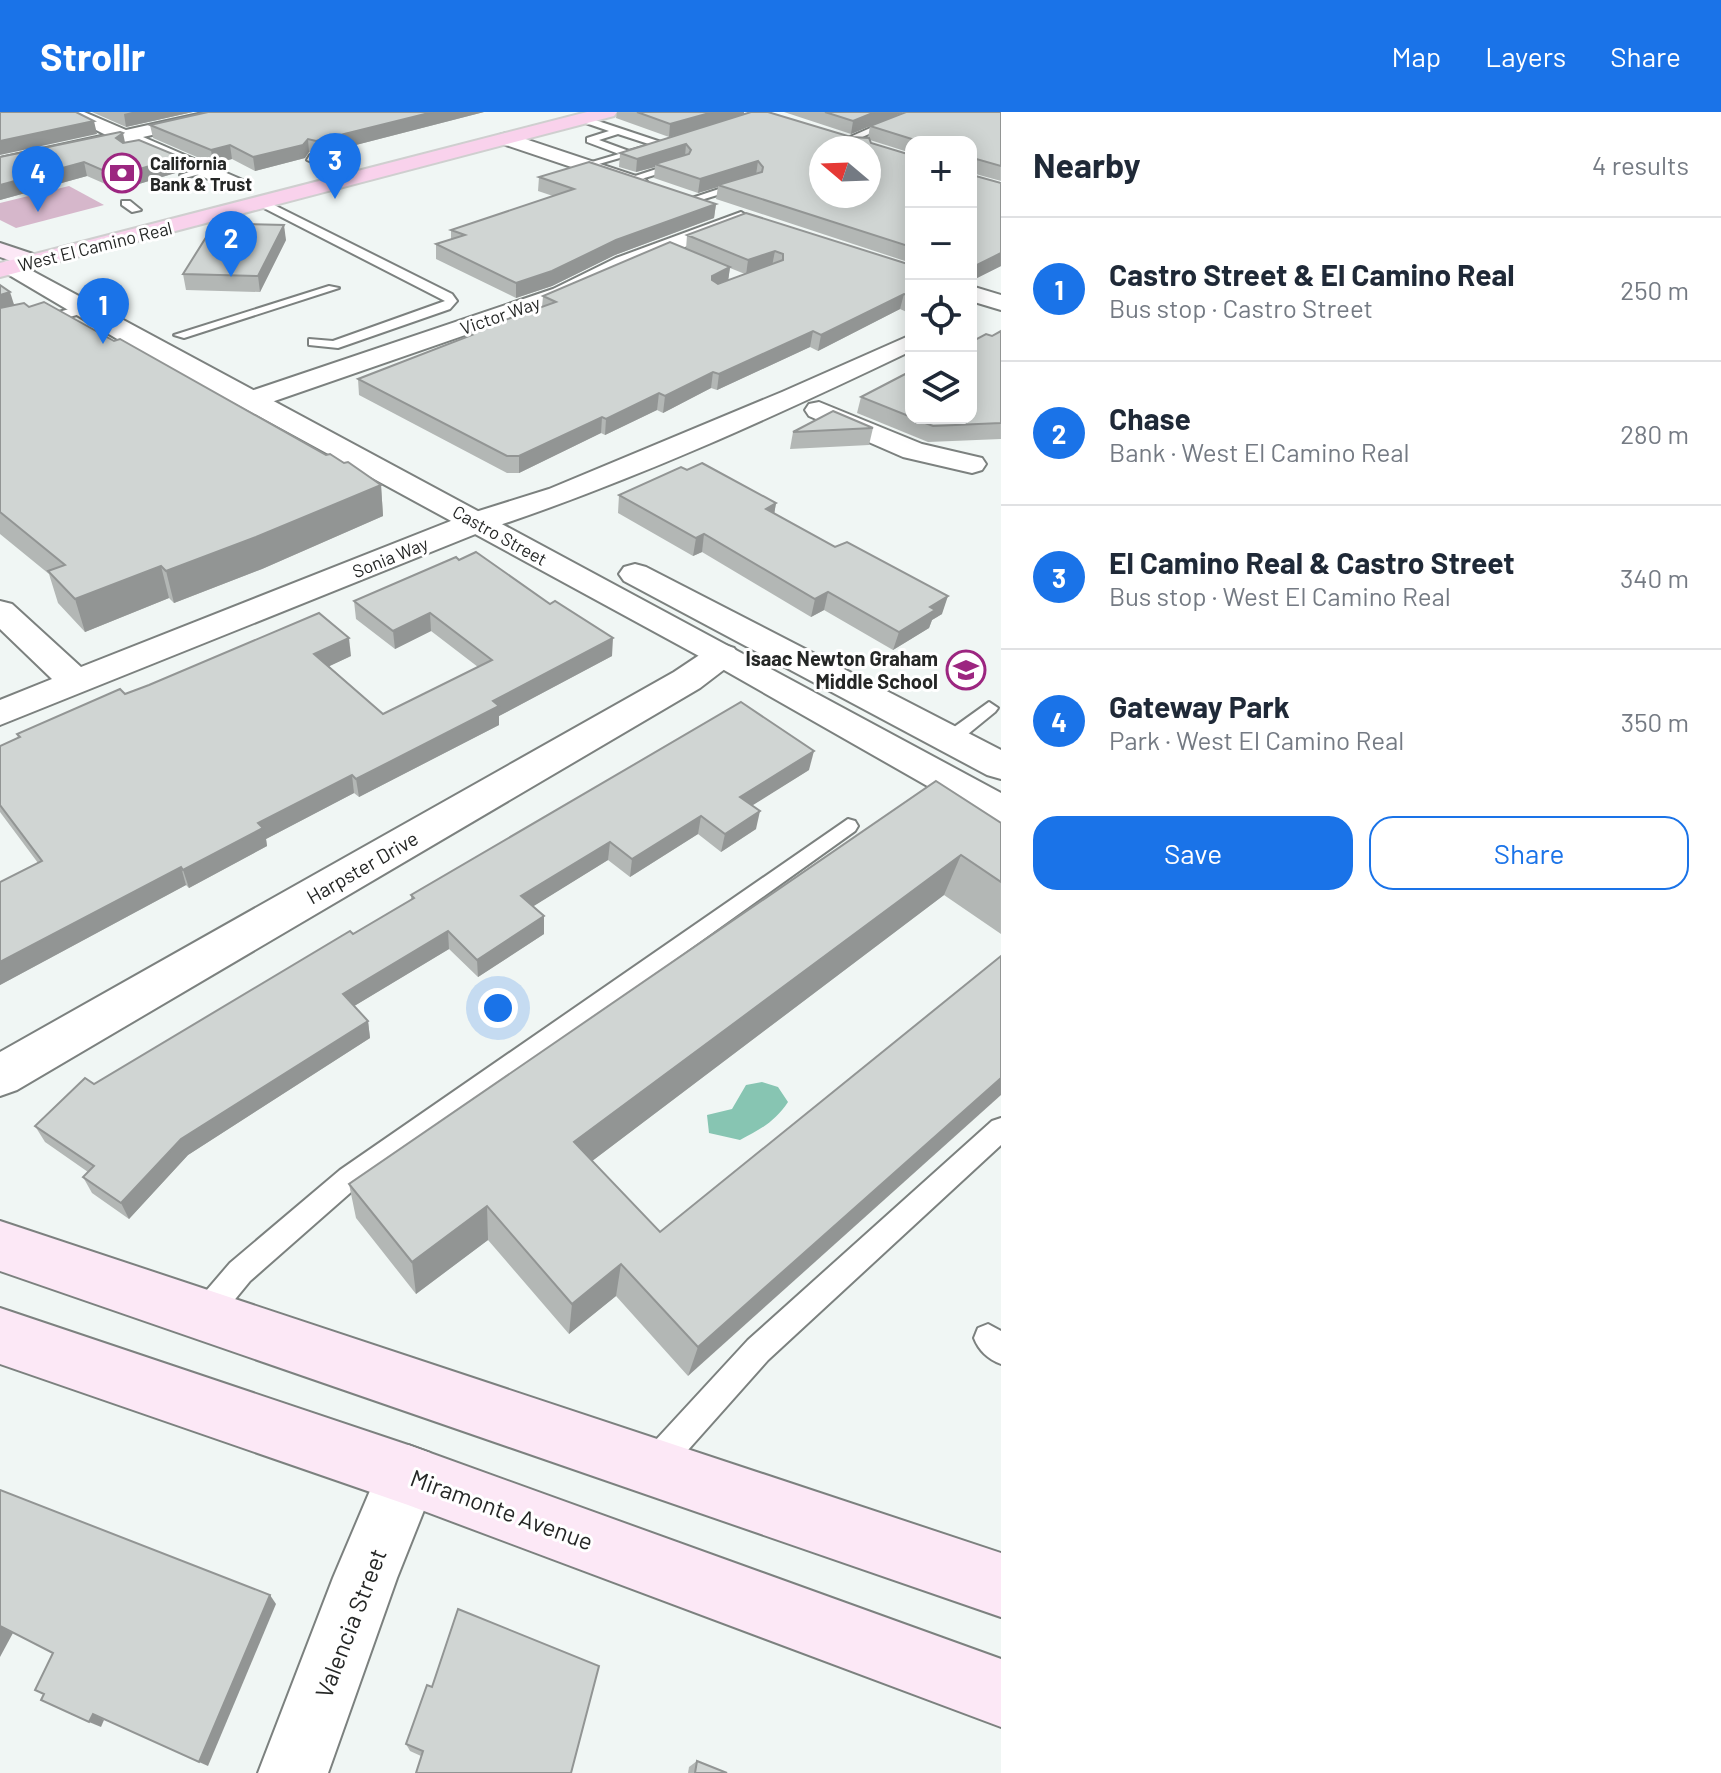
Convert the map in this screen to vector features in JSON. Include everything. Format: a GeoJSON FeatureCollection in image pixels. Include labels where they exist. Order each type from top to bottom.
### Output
{"type":"FeatureCollection","features":[{"type":"Feature","properties":{"kind":"main road","name":"West El Camino Real"},"geometry":{"type":"LineString","coordinates":[[9,261],[425,164],[608,112]]}},
{"type":"Feature","properties":{"kind":"main road"},"geometry":{"type":"LineString","coordinates":[[293,171],[316,161],[348,158]]}},
{"type":"Feature","properties":{"kind":"main road"},"geometry":{"type":"LineString","coordinates":[[208,193],[244,184]]}},
{"type":"Feature","properties":{"kind":"main road","name":"West El Camino Real"},"geometry":{"type":"LineString","coordinates":[[103,218],[137,207]]}},
{"type":"Feature","properties":{"kind":"main road","name":"West El Camino Real"},"geometry":{"type":"LineString","coordinates":[[0,243],[24,237]]}},
{"type":"Feature","properties":{"kind":"main road"},"geometry":{"type":"LineString","coordinates":[[0,1246],[1001,1585]]}},
{"type":"Feature","properties":{"kind":"main road","name":"Miramonte Avenue"},"geometry":{"type":"LineString","coordinates":[[0,1336],[408,1475],[1001,1693]]}},
{"type":"Feature","properties":{"kind":"street"},"geometry":{"type":"LineString","coordinates":[[69,112],[127,143],[150,146],[200,169],[244,184]]}},
{"type":"Feature","properties":{"kind":"street"},"geometry":{"type":"LineString","coordinates":[[6,163],[127,143],[231,112]]}},
{"type":"Feature","properties":{"kind":"street"},"geometry":{"type":"LineString","coordinates":[[507,139],[551,158],[588,166],[691,200]]}},
{"type":"Feature","properties":{"kind":"street","name":"Victor Way"},"geometry":{"type":"LineString","coordinates":[[252,387],[284,389],[561,294],[624,263],[670,250],[751,220],[691,200]]}},
{"type":"Feature","properties":{"kind":"street"},"geometry":{"type":"LineString","coordinates":[[9,261],[204,348]]}},
{"type":"Feature","properties":{"kind":"street","name":"Castro Street"},"geometry":{"type":"LineString","coordinates":[[9,261],[83,309],[252,387],[476,506],[722,655],[1001,810]]}},
{"type":"Feature","properties":{"kind":"street"},"geometry":{"type":"LineString","coordinates":[[977,295],[1000,302]]}},
{"type":"Feature","properties":{"kind":"street"},"geometry":{"type":"LineString","coordinates":[[977,312],[1000,302]]}},
{"type":"Feature","properties":{"kind":"street","name":"Sonia Way"},"geometry":{"type":"LineString","coordinates":[[0,713],[476,506],[516,511],[791,398],[905,345]]}},
{"type":"Feature","properties":{"kind":"street"},"geometry":{"type":"LineString","coordinates":[[284,389],[325,410]]}},
{"type":"Feature","properties":{"kind":"street"},"geometry":{"type":"LineString","coordinates":[[791,398],[913,451],[972,464]]}},
{"type":"Feature","properties":{"kind":"street","name":"Castro Street"},"geometry":{"type":"LineString","coordinates":[[516,511],[1001,766]]}},
{"type":"Feature","properties":{"kind":"street"},"geometry":{"type":"LineString","coordinates":[[0,611],[75,681]]}},
{"type":"Feature","properties":{"kind":"street","name":"Harpster Drive"},"geometry":{"type":"LineString","coordinates":[[0,1076],[687,680],[722,655]]}},
{"type":"Feature","properties":{"kind":"street","name":"Valencia Street"},"geometry":{"type":"LineString","coordinates":[[293,1773],[365,1578],[408,1475]]}},
{"type":"Feature","properties":{"kind":"lane"},"geometry":{"type":"LineString","coordinates":[[848,136],[907,117]]}},
{"type":"Feature","properties":{"kind":"lane"},"geometry":{"type":"LineString","coordinates":[[583,119],[661,145]]}},
{"type":"Feature","properties":{"kind":"lane"},"geometry":{"type":"LineString","coordinates":[[618,131],[590,140],[629,154]]}},
{"type":"Feature","properties":{"kind":"lane"},"geometry":{"type":"LineString","coordinates":[[588,166],[675,142]]}},
{"type":"Feature","properties":{"kind":"lane"},"geometry":{"type":"LineString","coordinates":[[628,180],[684,163]]}},
{"type":"Feature","properties":{"kind":"lane"},"geometry":{"type":"LineString","coordinates":[[691,200],[755,181]]}},
{"type":"Feature","properties":{"kind":"lane"},"geometry":{"type":"LineString","coordinates":[[262,203],[448,296],[451,301],[446,306],[334,345],[313,342]]}},
{"type":"Feature","properties":{"kind":"lane"},"geometry":{"type":"LineString","coordinates":[[180,335],[333,288]]}},
{"type":"Feature","properties":{"kind":"lane"},"geometry":{"type":"LineString","coordinates":[[0,333],[83,309]]}},
{"type":"Feature","properties":{"kind":"lane"},"geometry":{"type":"LineString","coordinates":[[950,739],[989,708]]}},
{"type":"Feature","properties":{"kind":"lane"},"geometry":{"type":"LineString","coordinates":[[204,1315],[240,1272],[349,1178],[848,826]]}},
{"type":"Feature","properties":{"kind":"lane"},"geometry":{"type":"LineString","coordinates":[[652,1467],[758,1350],[1001,1129]]}},
{"type":"Feature","properties":{"kind":"shaded area"},"geometry":{"type":"Polygon","coordinates":[[[69,186],[104,205],[16,228],[0,220],[0,203],[69,186]]]}},
{"type":"Feature","properties":{"kind":"shaded area"},"geometry":{"type":"Polygon","coordinates":[[[762,1082],[778,1087],[788,1102],[778,1115],[740,1140],[709,1133],[707,1115],[732,1109],[746,1085],[762,1082]]]}},
{"type":"Feature","properties":{"kind":"building"},"geometry":{"type":"Polygon","coordinates":[[[0,112],[76,112],[94,121],[0,141],[0,112]]]}},
{"type":"Feature","properties":{"kind":"building"},"geometry":{"type":"Polygon","coordinates":[[[208,112],[433,112],[316,141],[308,139],[303,145],[253,157],[230,145],[211,150],[150,125],[208,112]]]}},
{"type":"Feature","properties":{"kind":"building"},"geometry":{"type":"Polygon","coordinates":[[[637,112],[713,112],[670,124],[637,112]]]}},
{"type":"Feature","properties":{"kind":"building"},"geometry":{"type":"Polygon","coordinates":[[[751,112],[768,112],[848,136],[809,136],[809,208],[881,208],[881,146],[905,153],[905,245],[718,185],[762,172],[763,167],[758,161],[700,179],[655,164],[689,154],[691,150],[686,144],[637,159],[620,153],[751,112]]]}},
{"type":"Feature","properties":{"kind":"building"},"geometry":{"type":"Polygon","coordinates":[[[825,112],[875,112],[853,121],[825,112]]]}},
{"type":"Feature","properties":{"kind":"building"},"geometry":{"type":"Polygon","coordinates":[[[906,112],[1001,112],[1001,166],[977,159],[977,136],[905,137],[870,126],[906,112]]]}},
{"type":"Feature","properties":{"kind":"building"},"geometry":{"type":"Polygon","coordinates":[[[123,133],[116,138],[123,143],[139,140],[180,157],[116,176],[84,162],[0,185],[0,157],[123,133]]]}},
{"type":"Feature","properties":{"kind":"building"},"geometry":{"type":"Polygon","coordinates":[[[589,162],[716,204],[616,240],[552,271],[516,283],[436,244],[465,235],[451,230],[574,189],[539,177],[589,162]]]}},
{"type":"Feature","properties":{"kind":"building"},"geometry":{"type":"Polygon","coordinates":[[[977,176],[1001,183],[1001,253],[977,265],[977,176]]]}},
{"type":"Feature","properties":{"kind":"building"},"geometry":{"type":"Polygon","coordinates":[[[746,213],[905,263],[905,294],[821,335],[813,331],[719,374],[713,372],[665,396],[659,393],[606,419],[602,417],[519,456],[507,456],[358,379],[472,335],[468,333],[556,302],[543,296],[670,242],[730,267],[712,276],[718,284],[783,260],[783,254],[775,251],[748,260],[687,235],[746,213]]]}},
{"type":"Feature","properties":{"kind":"building"},"geometry":{"type":"Polygon","coordinates":[[[215,223],[284,225],[258,276],[183,274],[215,223]]]}},
{"type":"Feature","properties":{"kind":"building"},"geometry":{"type":"Polygon","coordinates":[[[0,285],[10,292],[0,295],[0,285]]]}},
{"type":"Feature","properties":{"kind":"building"},"geometry":{"type":"Polygon","coordinates":[[[44,302],[114,341],[120,339],[326,455],[348,462],[381,485],[166,571],[161,566],[75,599],[48,571],[65,565],[0,512],[0,308],[24,303],[29,307],[44,302]]]}},
{"type":"Feature","properties":{"kind":"building"},"geometry":{"type":"Polygon","coordinates":[[[1001,331],[1001,423],[933,426],[928,424],[977,424],[977,339],[986,334],[992,336],[1001,331]]]}},
{"type":"Feature","properties":{"kind":"building"},"geometry":{"type":"Polygon","coordinates":[[[905,374],[905,415],[861,397],[905,374]]]}},
{"type":"Feature","properties":{"kind":"building"},"geometry":{"type":"Polygon","coordinates":[[[833,411],[873,428],[793,432],[833,411]]]}},
{"type":"Feature","properties":{"kind":"building"},"geometry":{"type":"Polygon","coordinates":[[[702,463],[776,503],[766,509],[835,547],[847,542],[948,596],[930,607],[935,610],[899,632],[828,592],[815,599],[704,534],[696,538],[619,495],[681,467],[687,470],[702,463]]]}},
{"type":"Feature","properties":{"kind":"building"},"geometry":{"type":"Polygon","coordinates":[[[476,552],[550,604],[555,601],[613,638],[493,701],[499,706],[356,779],[352,775],[258,823],[263,828],[183,870],[181,867],[0,962],[0,882],[42,861],[0,805],[0,746],[20,737],[17,734],[120,689],[125,694],[149,685],[319,613],[349,638],[314,654],[383,714],[492,660],[430,613],[393,631],[354,601],[456,557],[459,560],[476,552]]]}},
{"type":"Feature","properties":{"kind":"building"},"geometry":{"type":"Polygon","coordinates":[[[741,702],[814,751],[740,797],[760,811],[725,834],[701,816],[632,859],[610,842],[521,896],[544,916],[477,960],[448,931],[343,994],[368,1021],[181,1139],[121,1203],[83,1177],[94,1166],[35,1126],[85,1078],[94,1084],[350,931],[353,934],[414,898],[411,895],[741,702]]]}},
{"type":"Feature","properties":{"kind":"building"},"geometry":{"type":"Polygon","coordinates":[[[936,781],[1001,823],[1001,882],[961,855],[574,1142],[660,1232],[1001,956],[1001,1078],[698,1347],[621,1264],[572,1304],[487,1206],[412,1262],[349,1184],[936,781]]]}},
{"type":"Feature","properties":{"kind":"building"},"geometry":{"type":"Polygon","coordinates":[[[0,1490],[270,1595],[199,1762],[93,1714],[89,1722],[41,1700],[44,1694],[35,1690],[53,1653],[0,1626],[0,1490]]]}},
{"type":"Feature","properties":{"kind":"building"},"geometry":{"type":"Polygon","coordinates":[[[458,1609],[599,1666],[571,1773],[416,1773],[423,1751],[406,1744],[427,1685],[432,1687],[458,1609]]]}},
{"type":"Feature","properties":{"kind":"building"},"geometry":{"type":"Polygon","coordinates":[[[697,1761],[727,1773],[695,1773],[697,1761]]]}},
{"type":"Feature","properties":{"kind":"place","name":"California Bank & Trust"},"geometry":{"type":"Point","coordinates":[122,173]}},
{"type":"Feature","properties":{"kind":"place","name":"El Camino Real & Castro Street"},"geometry":{"type":"Point","coordinates":[335,199]}},
{"type":"Feature","properties":{"kind":"place","name":"Gateway Park"},"geometry":{"type":"Point","coordinates":[38,212]}},
{"type":"Feature","properties":{"kind":"place","name":"Chase"},"geometry":{"type":"Point","coordinates":[231,277]}},
{"type":"Feature","properties":{"kind":"place","name":"Castro Street & El Camino Real"},"geometry":{"type":"Point","coordinates":[103,344]}},
{"type":"Feature","properties":{"kind":"place","name":"Isaac Newton Graham Middle School"},"geometry":{"type":"Point","coordinates":[966,670]}}]}
